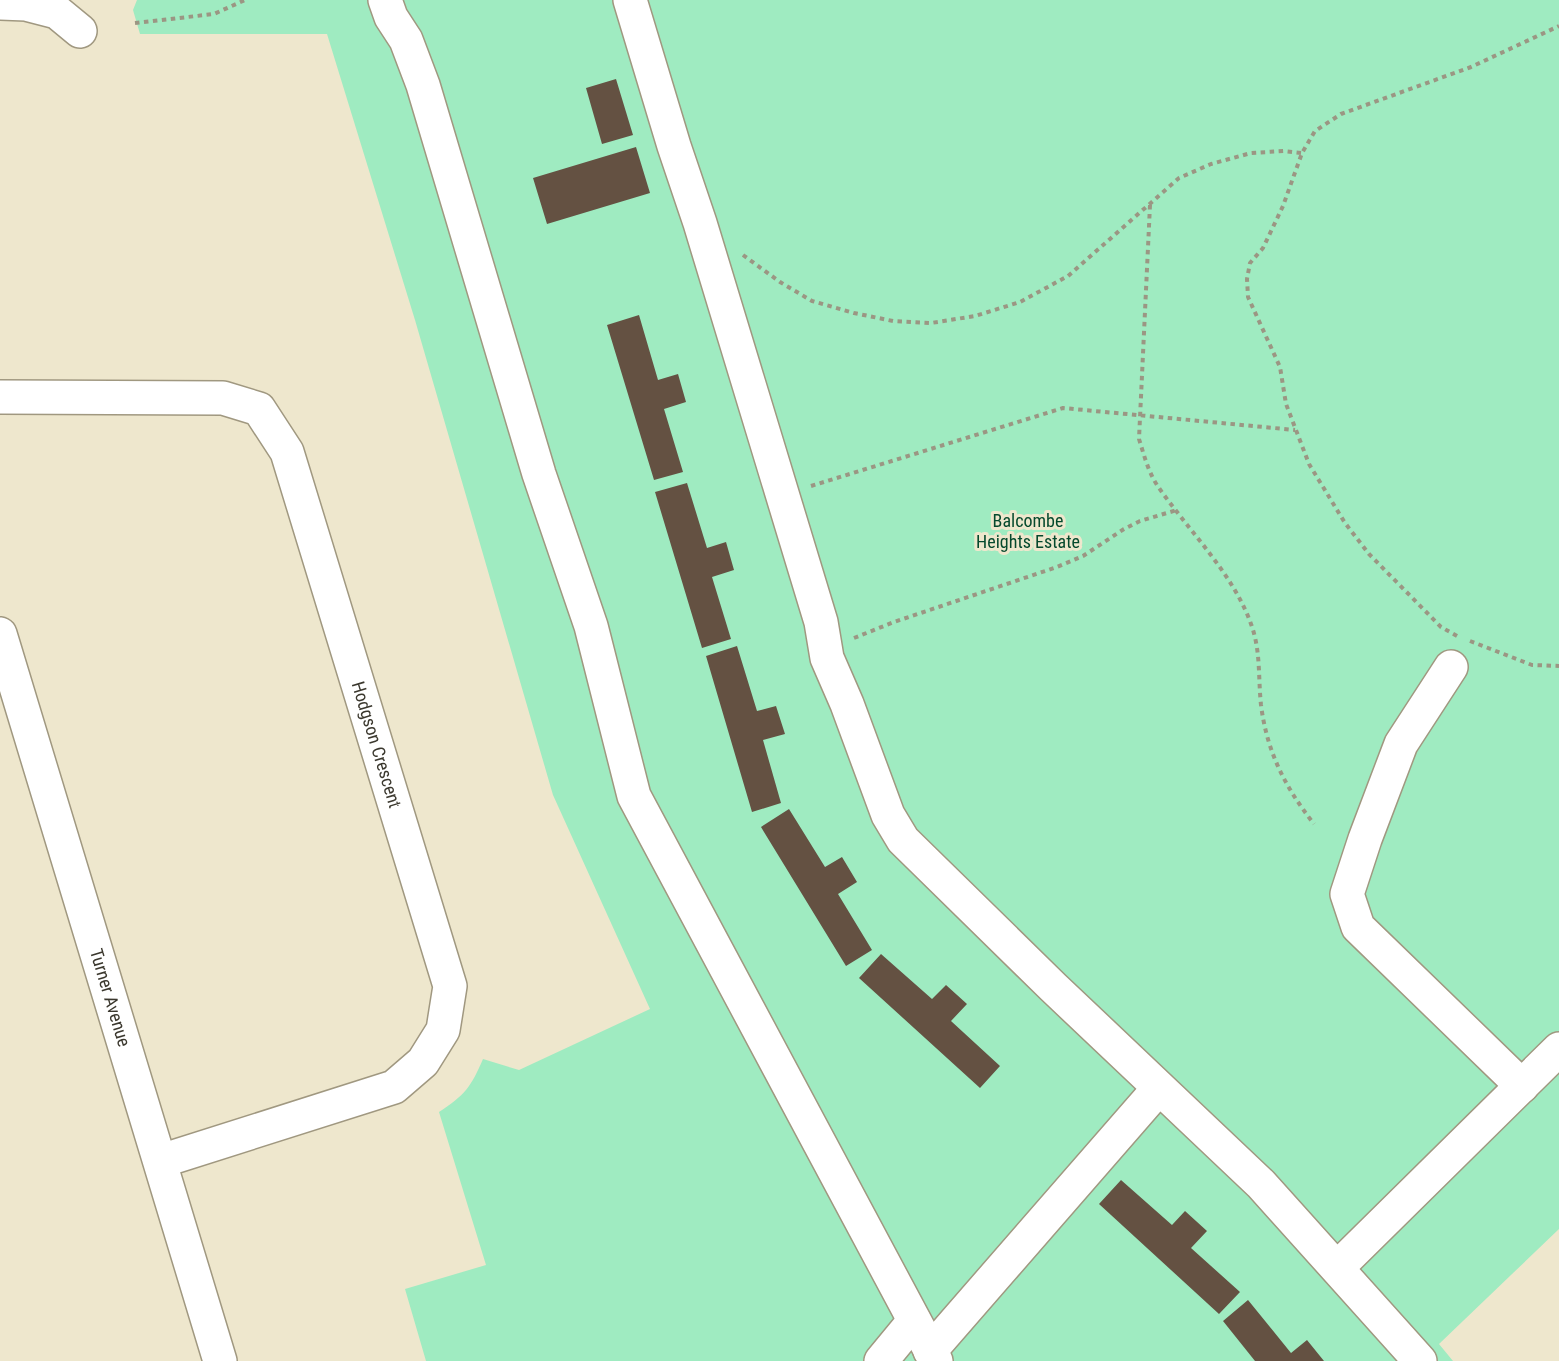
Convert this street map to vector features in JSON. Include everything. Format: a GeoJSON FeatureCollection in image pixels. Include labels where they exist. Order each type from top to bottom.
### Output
{"type":"FeatureCollection","features":[{"type":"Feature","properties":{"kind":"street"},"geometry":{"type":"LineString","coordinates":[[385,0],[390,17],[406,40],[423,85],[539,474],[591,626],[634,796],[933,1356],[1159,1088]]}},
{"type":"Feature","properties":{"kind":"street"},"geometry":{"type":"LineString","coordinates":[[630,0],[782,495],[836,626],[827,658],[893,824],[903,840],[1053,987],[1261,1184],[1420,1361]]}},
{"type":"Feature","properties":{"kind":"street"},"geometry":{"type":"LineString","coordinates":[[0,3],[26,4],[57,12],[80,31]]}},
{"type":"Feature","properties":{"kind":"street","name":"Hodgson Crescent"},"geometry":{"type":"LineString","coordinates":[[0,397],[223,399],[259,409],[287,452],[450,986],[443,1030],[423,1062],[394,1087],[161,1161]]}},
{"type":"Feature","properties":{"kind":"street","name":"Turner Avenue"},"geometry":{"type":"LineString","coordinates":[[0,634],[220,1361]]}},
{"type":"Feature","properties":{"kind":"street"},"geometry":{"type":"LineString","coordinates":[[1460,648],[1401,744],[1347,894],[1358,927],[1522,1086]]}},
{"type":"Feature","properties":{"kind":"street"},"geometry":{"type":"LineString","coordinates":[[1337,1269],[1559,1049]]}},
{"type":"Feature","properties":{"kind":"street"},"geometry":{"type":"LineString","coordinates":[[881,1361],[914,1321]]}},
{"type":"Feature","properties":{"kind":"path"},"geometry":{"type":"LineString","coordinates":[[135,23],[213,14],[244,0]]}},
{"type":"Feature","properties":{"kind":"path"},"geometry":{"type":"LineString","coordinates":[[1559,26],[1471,67],[1341,114],[1315,131],[1302,153],[1283,206],[1263,248],[1250,263],[1247,279],[1248,297],[1280,367],[1286,404],[1310,464],[1339,513],[1369,554],[1460,648],[1532,665],[1559,666]]}},
{"type":"Feature","properties":{"kind":"path"},"geometry":{"type":"LineString","coordinates":[[700,223],[780,282],[812,301],[893,321],[931,323],[975,316],[1020,302],[1068,276],[1179,178],[1210,164],[1251,153],[1284,151],[1302,153]]}},
{"type":"Feature","properties":{"kind":"path"},"geometry":{"type":"LineString","coordinates":[[1150,204],[1139,439],[1148,467],[1157,484],[1200,540],[1239,597],[1251,623],[1259,654],[1264,727],[1276,763],[1292,796],[1314,824]]}},
{"type":"Feature","properties":{"kind":"path"},"geometry":{"type":"LineString","coordinates":[[782,495],[1063,408],[1295,430]]}},
{"type":"Feature","properties":{"kind":"path"},"geometry":{"type":"LineString","coordinates":[[836,626],[854,638],[894,622],[1057,567],[1083,556],[1140,521],[1177,510]]}},
{"type":"Feature","properties":{"kind":"green space","name":"Balcombe Heights Estate"},"geometry":{"type":"Polygon","coordinates":[[[137,0],[1559,0],[1559,1229],[1439,1344],[1453,1361],[426,1361],[405,1289],[486,1265],[439,1112],[466,1090],[483,1059],[519,1070],[650,1009],[553,795],[415,320],[327,34],[140,34],[133,10],[137,0]]]}},
{"type":"Feature","properties":{"kind":"building"},"geometry":{"type":"Polygon","coordinates":[[[616,79],[633,135],[602,144],[586,88],[616,79]]]}},
{"type":"Feature","properties":{"kind":"building"},"geometry":{"type":"Polygon","coordinates":[[[636,147],[650,193],[547,224],[533,178],[636,147]]]}},
{"type":"Feature","properties":{"kind":"building"},"geometry":{"type":"Polygon","coordinates":[[[639,315],[658,380],[678,374],[686,402],[664,409],[683,472],[654,480],[607,325],[639,315]]]}},
{"type":"Feature","properties":{"kind":"building"},"geometry":{"type":"Polygon","coordinates":[[[687,483],[707,548],[726,542],[734,570],[712,577],[731,639],[702,648],[655,492],[687,483]]]}},
{"type":"Feature","properties":{"kind":"building"},"geometry":{"type":"Polygon","coordinates":[[[737,646],[757,711],[776,706],[785,734],[763,740],[781,803],[752,812],[706,656],[737,646]]]}},
{"type":"Feature","properties":{"kind":"building"},"geometry":{"type":"Polygon","coordinates":[[[789,809],[825,867],[842,857],[857,882],[838,894],[872,950],[846,966],[761,827],[789,809]]]}},
{"type":"Feature","properties":{"kind":"building"},"geometry":{"type":"Polygon","coordinates":[[[881,954],[932,999],[946,985],[967,1004],[951,1021],[1000,1066],[980,1088],[859,978],[881,954]]]}},
{"type":"Feature","properties":{"kind":"building"},"geometry":{"type":"Polygon","coordinates":[[[1121,1180],[1172,1225],[1185,1211],[1207,1231],[1191,1248],[1240,1292],[1219,1314],[1099,1204],[1121,1180]]]}},
{"type":"Feature","properties":{"kind":"building"},"geometry":{"type":"Polygon","coordinates":[[[1248,1300],[1291,1353],[1307,1340],[1324,1361],[1255,1361],[1223,1321],[1248,1300]]]}}]}
